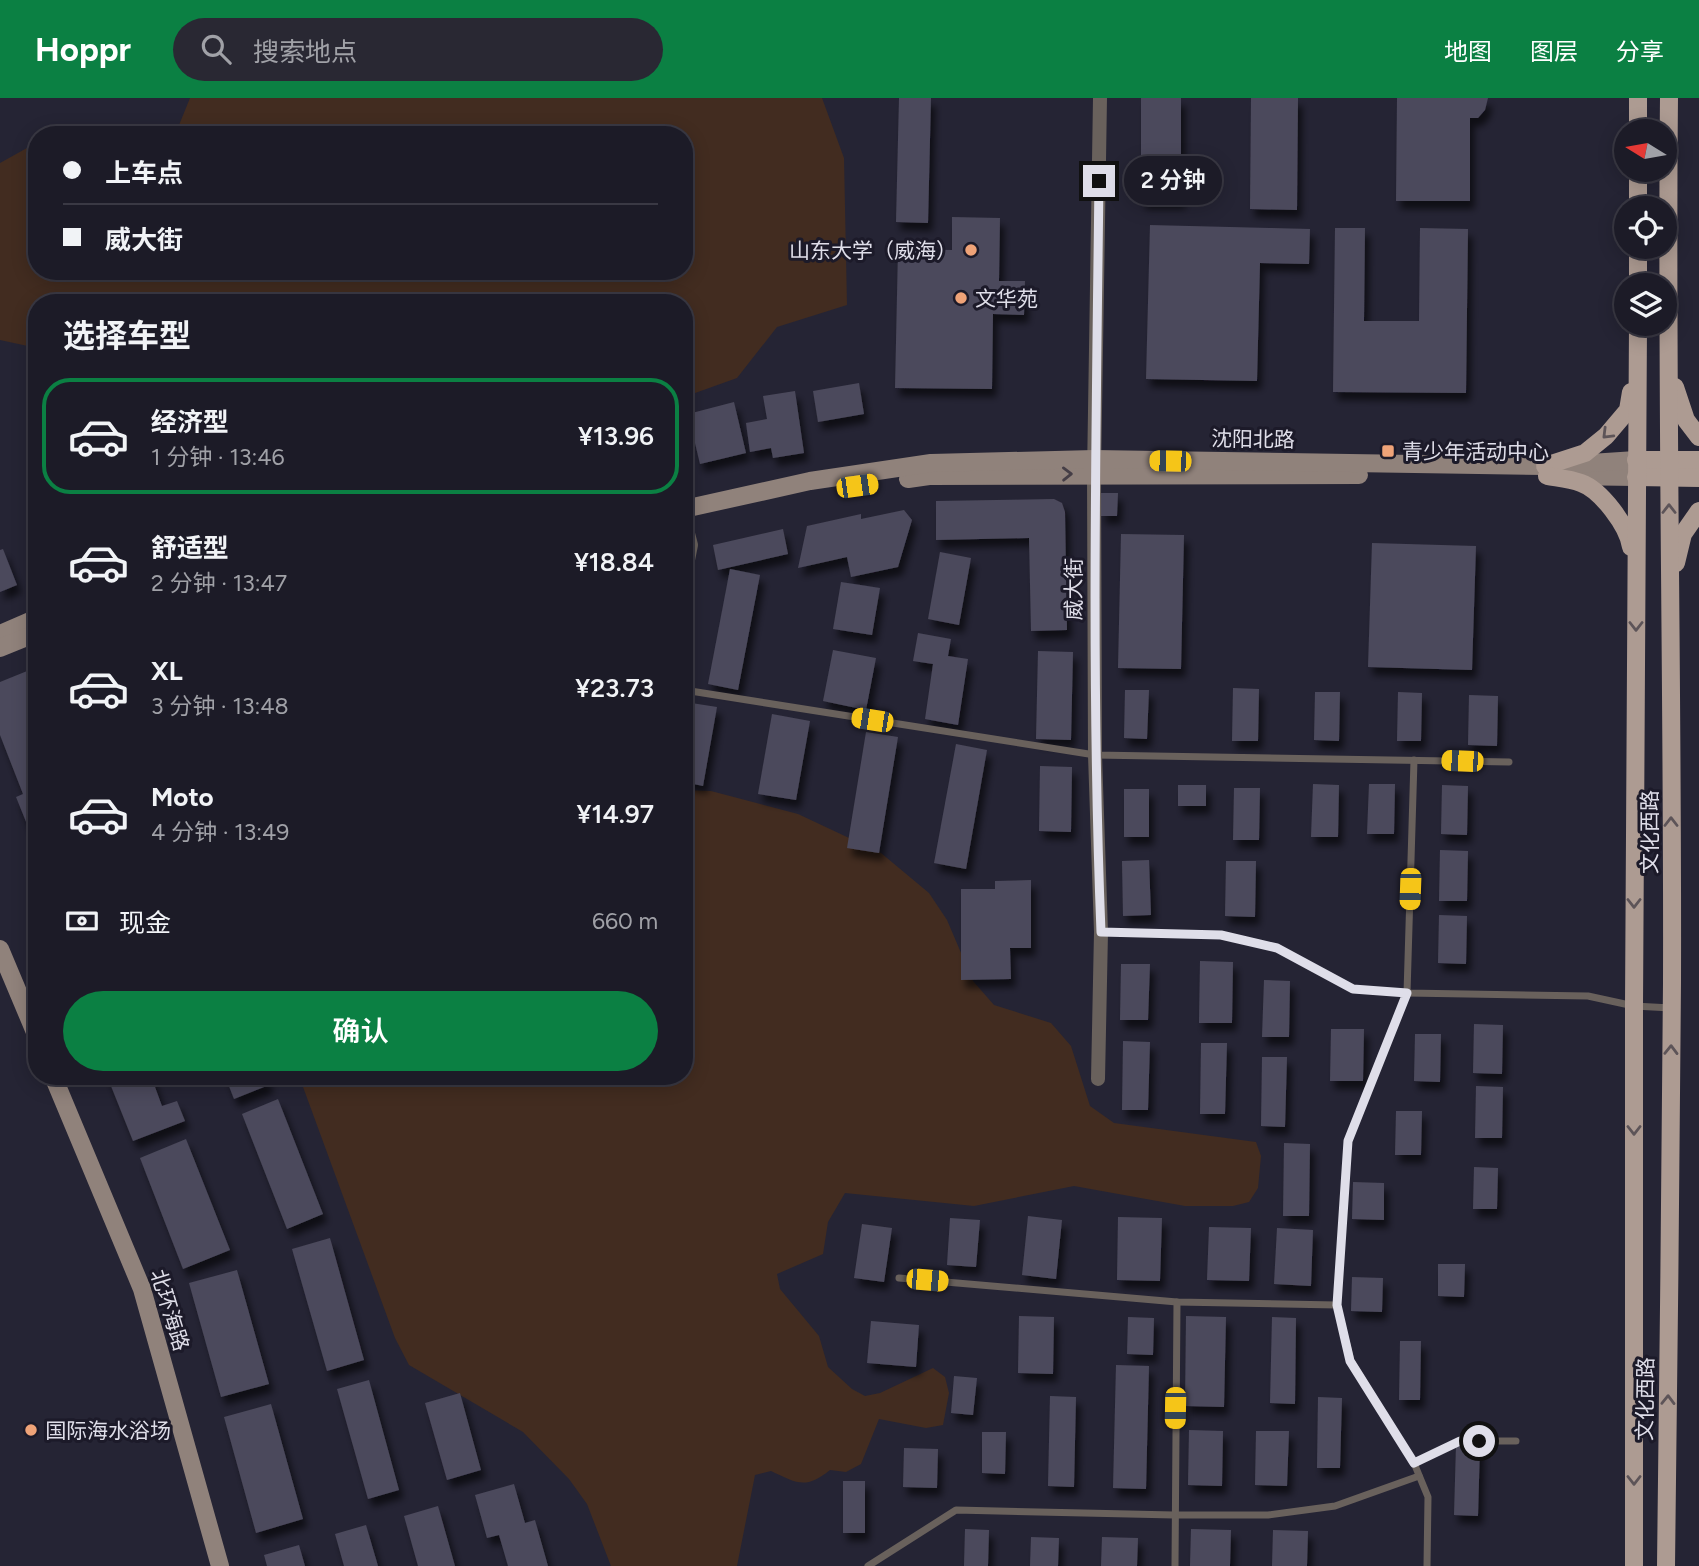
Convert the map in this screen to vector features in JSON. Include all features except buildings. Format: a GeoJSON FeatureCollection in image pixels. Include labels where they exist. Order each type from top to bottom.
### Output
{"type":"FeatureCollection","features":[{"type":"Feature","properties":{"kind":"main road"},"geometry":{"type":"LineString","coordinates":[[1638,98],[1638,119]]}},
{"type":"Feature","properties":{"kind":"main road","name":"文化西路"},"geometry":{"type":"LineString","coordinates":[[1666,1566],[1672,1008],[1667,350],[1668,98]]}},
{"type":"Feature","properties":{"kind":"main road","name":"文化西路"},"geometry":{"type":"LineString","coordinates":[[1634,1566],[1638,336]]}},
{"type":"Feature","properties":{"kind":"main road"},"geometry":{"type":"LineString","coordinates":[[1546,471],[1585,453],[1606,436],[1628,410],[1639,350]]}},
{"type":"Feature","properties":{"kind":"main road"},"geometry":{"type":"LineString","coordinates":[[1667,350],[1678,401],[1686,420],[1699,437]]}},
{"type":"Feature","properties":{"kind":"main road","name":"沈阳北路"},"geometry":{"type":"LineString","coordinates":[[1669,469],[1699,460]]}},
{"type":"Feature","properties":{"kind":"main road","name":"沈阳北路"},"geometry":{"type":"LineString","coordinates":[[1636,468],[1669,469],[1699,478]]}},
{"type":"Feature","properties":{"kind":"main road"},"geometry":{"type":"LineString","coordinates":[[1546,471],[1595,490],[1612,510],[1629,535],[1636,586]]}},
{"type":"Feature","properties":{"kind":"main road"},"geometry":{"type":"LineString","coordinates":[[1670,590],[1683,534],[1699,511]]}},
{"type":"Feature","properties":{"kind":"street","name":"威大街"},"geometry":{"type":"LineString","coordinates":[[1098,1079],[1101,932],[1095,755],[1094,467],[1101,98]]}},
{"type":"Feature","properties":{"kind":"street","name":"沈阳北路"},"geometry":{"type":"LineString","coordinates":[[693,507],[810,481],[931,463],[1546,471],[1636,468]]}},
{"type":"Feature","properties":{"kind":"street","name":"沈阳北路"},"geometry":{"type":"LineString","coordinates":[[693,518],[809,494],[929,476],[1094,467]]}},
{"type":"Feature","properties":{"kind":"street"},"geometry":{"type":"LineString","coordinates":[[0,634],[28,622]]}},
{"type":"Feature","properties":{"kind":"street"},"geometry":{"type":"LineString","coordinates":[[0,648],[28,637]]}},
{"type":"Feature","properties":{"kind":"street"},"geometry":{"type":"LineString","coordinates":[[0,949],[28,1016]]}},
{"type":"Feature","properties":{"kind":"street","name":"北环海路"},"geometry":{"type":"LineString","coordinates":[[57,1085],[142,1289],[220,1566]]}},
{"type":"Feature","properties":{"kind":"lane"},"geometry":{"type":"LineString","coordinates":[[693,691],[1095,755],[1509,762]]}},
{"type":"Feature","properties":{"kind":"lane"},"geometry":{"type":"LineString","coordinates":[[1414,760],[1407,993],[1348,1141],[1337,1305],[1350,1361],[1414,1463],[1428,1497],[1427,1566]]}},
{"type":"Feature","properties":{"kind":"lane"},"geometry":{"type":"LineString","coordinates":[[1101,932],[1221,935],[1277,948],[1353,989],[1407,993],[1588,996],[1634,1006],[1672,1008]]}},
{"type":"Feature","properties":{"kind":"lane"},"geometry":{"type":"LineString","coordinates":[[899,1278],[1177,1302],[1337,1305]]}},
{"type":"Feature","properties":{"kind":"lane"},"geometry":{"type":"LineString","coordinates":[[1175,1566],[1177,1302]]}},
{"type":"Feature","properties":{"kind":"lane"},"geometry":{"type":"LineString","coordinates":[[1414,1463],[1460,1441],[1516,1441]]}},
{"type":"Feature","properties":{"kind":"lane"},"geometry":{"type":"LineString","coordinates":[[868,1566],[956,1510],[1268,1515],[1335,1506],[1419,1476]]}},
{"type":"Feature","properties":{"kind":"shaded area"},"geometry":{"type":"Polygon","coordinates":[[[190,98],[822,98],[844,158],[847,305],[777,327],[737,378],[693,394],[693,294],[28,294],[28,346],[0,340],[0,163],[27,148],[28,280],[693,280],[693,126],[179,126],[190,98]]]}},
{"type":"Feature","properties":{"kind":"shaded area"},"geometry":{"type":"Polygon","coordinates":[[[693,790],[711,791],[798,814],[881,853],[929,893],[947,920],[973,981],[994,1005],[1051,1023],[1071,1046],[1090,1106],[1114,1123],[1256,1142],[1261,1156],[1258,1188],[1249,1202],[1233,1206],[1185,1206],[1074,1186],[974,1206],[845,1193],[828,1222],[823,1254],[777,1274],[780,1289],[819,1336],[828,1367],[852,1389],[865,1396],[880,1393],[933,1368],[945,1377],[949,1393],[943,1425],[926,1428],[879,1419],[861,1464],[846,1472],[830,1470],[807,1482],[788,1479],[771,1471],[755,1475],[737,1566],[611,1566],[587,1504],[569,1479],[523,1432],[409,1365],[395,1338],[302,1085],[693,1085],[693,790]]]}},
{"type":"Feature","properties":{"kind":"place","name":"山东大学（威海）"},"geometry":{"type":"Point","coordinates":[971,250]}},
{"type":"Feature","properties":{"kind":"place","name":"文华苑"},"geometry":{"type":"Point","coordinates":[961,298]}},
{"type":"Feature","properties":{"kind":"place","name":"青少年活动中心"},"geometry":{"type":"Point","coordinates":[1388,451]}},
{"type":"Feature","properties":{"kind":"place","name":"国际海水浴场"},"geometry":{"type":"Point","coordinates":[31,1430]}},
{"type":"Feature","properties":{"kind":"route"},"geometry":{"type":"LineString","coordinates":[[1099,181],[1094,474],[1094,704],[1101,932],[1221,935],[1277,948],[1353,989],[1407,993],[1348,1141],[1337,1305],[1350,1361],[1414,1463],[1460,1441],[1479,1441]]}}]}
